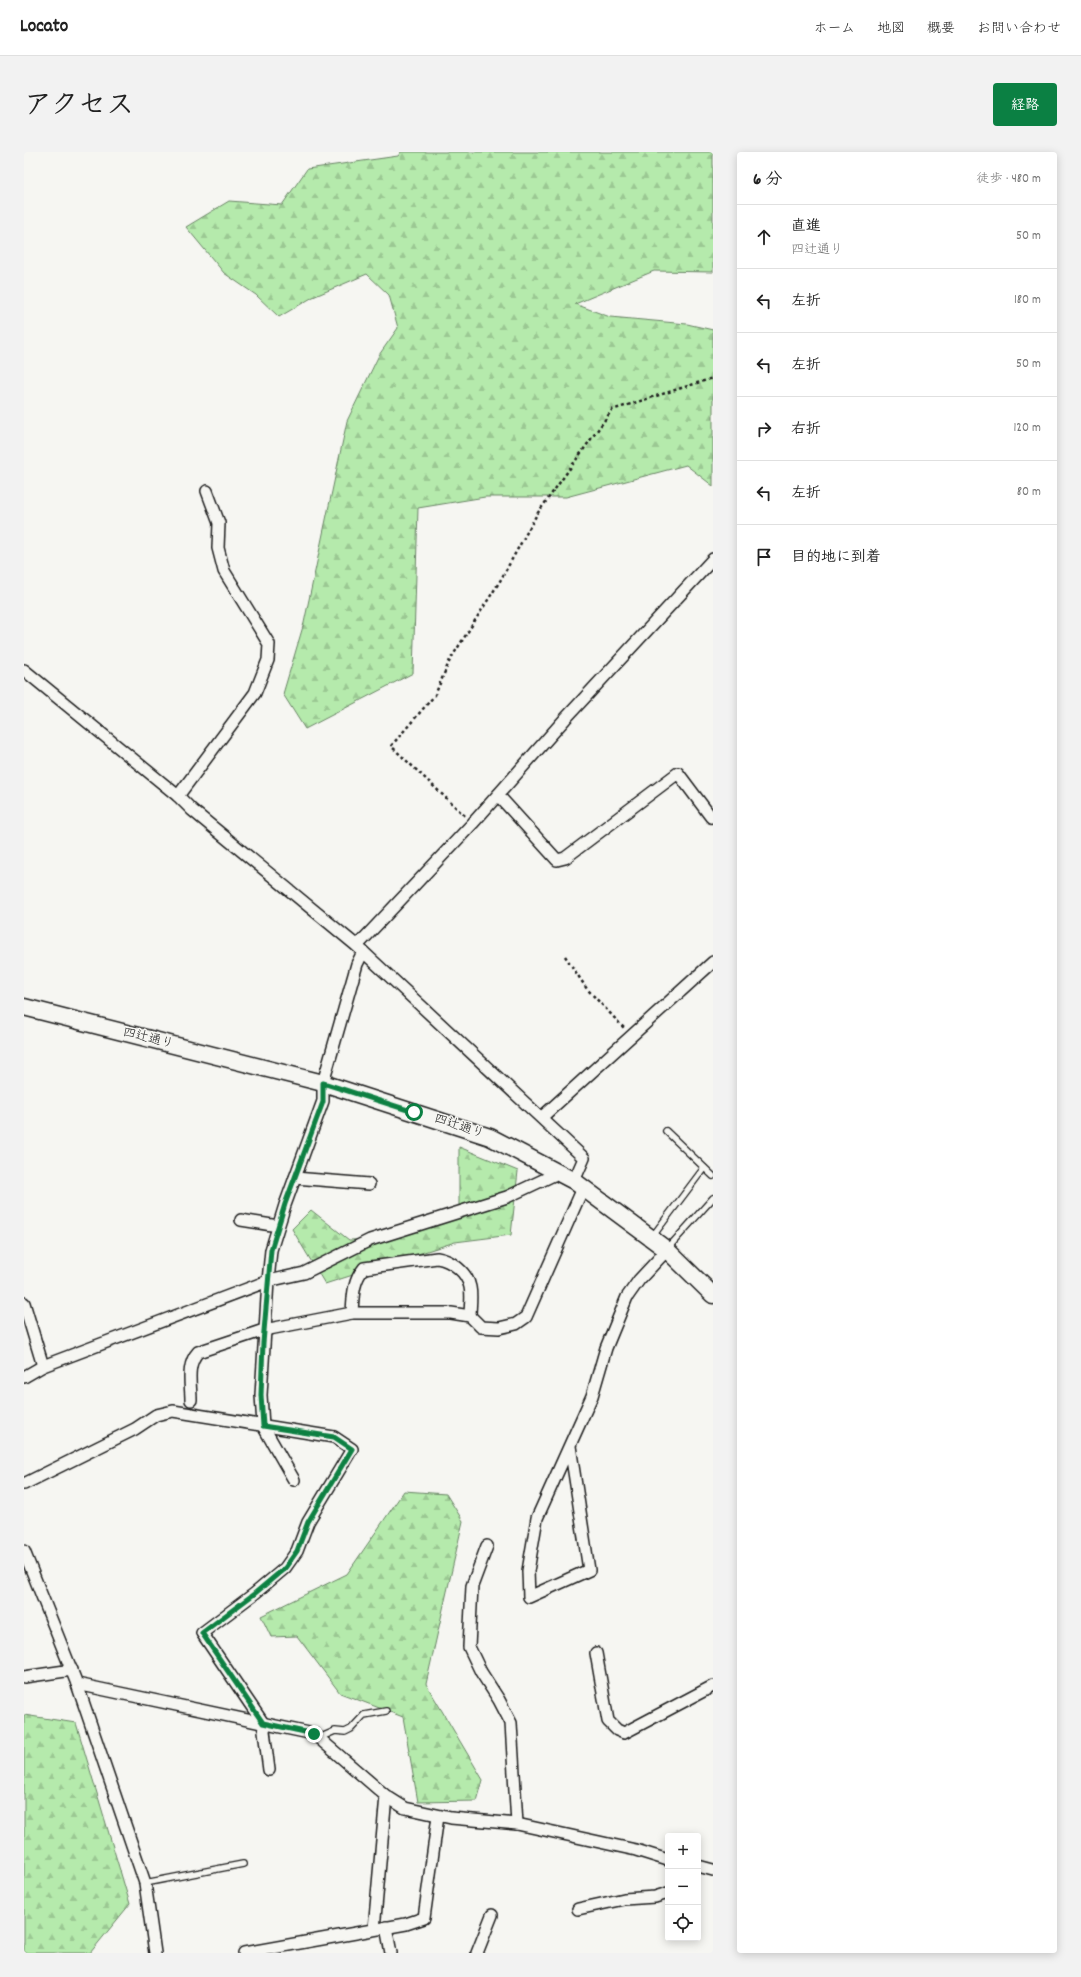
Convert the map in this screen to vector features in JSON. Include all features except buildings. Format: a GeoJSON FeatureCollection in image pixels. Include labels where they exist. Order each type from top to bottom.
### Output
{"type":"FeatureCollection","features":[{"type":"Feature","properties":{"kind":"street"},"geometry":{"type":"LineString","coordinates":[[178,796],[255,693],[268,660],[269,644],[224,571],[218,548],[219,523],[207,491]]}},
{"type":"Feature","properties":{"kind":"street"},"geometry":{"type":"LineString","coordinates":[[294,1480],[263,1426],[261,1395],[264,1330],[271,1250],[278,1226],[323,1102],[323,1083],[360,949],[565,720],[713,560]]}},
{"type":"Feature","properties":{"kind":"street"},"geometry":{"type":"LineString","coordinates":[[24,670],[178,796],[192,810],[360,949],[542,1117],[584,1158],[579,1185],[526,1317],[516,1324],[499,1328],[481,1327],[470,1316],[451,1313],[352,1313],[264,1330],[198,1352],[190,1364],[191,1400]]}},
{"type":"Feature","properties":{"kind":"street"},"geometry":{"type":"LineString","coordinates":[[498,795],[557,860],[565,858],[678,773],[711,817],[713,816]]}},
{"type":"Feature","properties":{"kind":"street"},"geometry":{"type":"LineString","coordinates":[[542,1117],[713,962]]}},
{"type":"Feature","properties":{"kind":"street","name":"四辻通り"},"geometry":{"type":"LineString","coordinates":[[24,1007],[323,1083],[490,1137],[560,1172],[579,1185],[667,1250],[713,1295]]}},
{"type":"Feature","properties":{"kind":"street"},"geometry":{"type":"LineString","coordinates":[[24,1377],[43,1366],[268,1281],[304,1273],[370,1240],[507,1197],[560,1172]]}},
{"type":"Feature","properties":{"kind":"street"},"geometry":{"type":"LineString","coordinates":[[295,1178],[369,1184]]}},
{"type":"Feature","properties":{"kind":"street"},"geometry":{"type":"LineString","coordinates":[[241,1220],[278,1226]]}},
{"type":"Feature","properties":{"kind":"street"},"geometry":{"type":"LineString","coordinates":[[570,1446],[589,1570],[529,1597],[528,1571],[537,1518],[592,1396],[606,1348],[627,1297],[639,1280],[667,1250]]}},
{"type":"Feature","properties":{"kind":"street"},"geometry":{"type":"LineString","coordinates":[[352,1313],[353,1290],[357,1276],[364,1268],[437,1258],[448,1260],[460,1269],[470,1287],[470,1316]]}},
{"type":"Feature","properties":{"kind":"street"},"geometry":{"type":"LineString","coordinates":[[24,1303],[43,1366]]}},
{"type":"Feature","properties":{"kind":"street"},"geometry":{"type":"LineString","coordinates":[[24,1484],[135,1429],[156,1415],[173,1411],[334,1437],[352,1449],[308,1522],[297,1551],[285,1568],[254,1594],[202,1633],[263,1723],[270,1770]]}},
{"type":"Feature","properties":{"kind":"street"},"geometry":{"type":"LineString","coordinates":[[487,1546],[472,1586],[469,1647],[481,1672],[499,1700],[511,1723],[516,1824]]}},
{"type":"Feature","properties":{"kind":"street"},"geometry":{"type":"LineString","coordinates":[[24,1551],[72,1670],[146,1883],[155,1953]]}},
{"type":"Feature","properties":{"kind":"street"},"geometry":{"type":"LineString","coordinates":[[596,1652],[608,1721],[617,1730],[624,1733],[713,1686]]}},
{"type":"Feature","properties":{"kind":"street"},"geometry":{"type":"LineString","coordinates":[[24,1677],[72,1670]]}},
{"type":"Feature","properties":{"kind":"street"},"geometry":{"type":"LineString","coordinates":[[77,1684],[314,1734],[386,1796],[405,1808],[438,1816],[516,1824],[636,1850],[665,1859]]}},
{"type":"Feature","properties":{"kind":"street"},"geometry":{"type":"LineString","coordinates":[[374,1929],[386,1796]]}},
{"type":"Feature","properties":{"kind":"street"},"geometry":{"type":"LineString","coordinates":[[244,1953],[263,1951],[412,1923],[424,1918],[438,1816]]}},
{"type":"Feature","properties":{"kind":"street"},"geometry":{"type":"LineString","coordinates":[[701,1867],[713,1870]]}},
{"type":"Feature","properties":{"kind":"street"},"geometry":{"type":"LineString","coordinates":[[578,1909],[624,1899],[655,1897],[665,1894]]}},
{"type":"Feature","properties":{"kind":"street"},"geometry":{"type":"LineString","coordinates":[[477,1953],[492,1915]]}},
{"type":"Feature","properties":{"kind":"street"},"geometry":{"type":"LineString","coordinates":[[386,1927],[392,1953]]}},
{"type":"Feature","properties":{"kind":"lane"},"geometry":{"type":"LineString","coordinates":[[666,1131],[713,1176]]}},
{"type":"Feature","properties":{"kind":"lane"},"geometry":{"type":"LineString","coordinates":[[651,1238],[704,1168]]}},
{"type":"Feature","properties":{"kind":"lane"},"geometry":{"type":"LineString","coordinates":[[667,1250],[713,1198]]}},
{"type":"Feature","properties":{"kind":"lane"},"geometry":{"type":"LineString","coordinates":[[318,1738],[335,1731],[345,1732],[351,1729],[364,1715],[386,1710]]}},
{"type":"Feature","properties":{"kind":"lane"},"geometry":{"type":"LineString","coordinates":[[146,1883],[243,1864]]}},
{"type":"Feature","properties":{"kind":"path"},"geometry":{"type":"LineString","coordinates":[[473,823],[391,746],[435,695],[450,660],[500,581],[538,514],[612,410],[713,378]]}},
{"type":"Feature","properties":{"kind":"path"},"geometry":{"type":"LineString","coordinates":[[565,956],[587,989],[632,1035]]}},
{"type":"Feature","properties":{"kind":"green space"},"geometry":{"type":"Polygon","coordinates":[[[401,152],[713,152],[713,272],[654,271],[575,304],[610,317],[687,324],[713,330],[713,486],[686,465],[566,497],[485,497],[418,508],[413,673],[305,729],[283,694],[304,623],[347,421],[379,355],[398,328],[389,295],[367,274],[313,297],[279,317],[256,295],[224,273],[186,227],[229,201],[282,205],[307,169],[398,156],[401,152]]]}},
{"type":"Feature","properties":{"kind":"green space"},"geometry":{"type":"Polygon","coordinates":[[[459,1147],[518,1171],[511,1235],[455,1242],[325,1284],[292,1229],[311,1210],[349,1240],[391,1239],[459,1217],[459,1147]]]}},
{"type":"Feature","properties":{"kind":"green space"},"geometry":{"type":"Polygon","coordinates":[[[404,1491],[446,1494],[463,1521],[426,1684],[483,1780],[477,1801],[418,1802],[403,1717],[340,1693],[297,1636],[271,1637],[261,1616],[347,1574],[404,1491]]]}},
{"type":"Feature","properties":{"kind":"green space"},"geometry":{"type":"Polygon","coordinates":[[[24,1715],[76,1723],[130,1904],[90,1953],[24,1953],[24,1715]]]}},
{"type":"Feature","properties":{"kind":"route"},"geometry":{"type":"LineString","coordinates":[[314,1734],[263,1723],[202,1633],[224,1615],[254,1594],[285,1568],[297,1551],[308,1522],[352,1449],[334,1437],[263,1426],[261,1395],[263,1343],[271,1250],[285,1204],[323,1102],[323,1083],[414,1112]]}}]}
